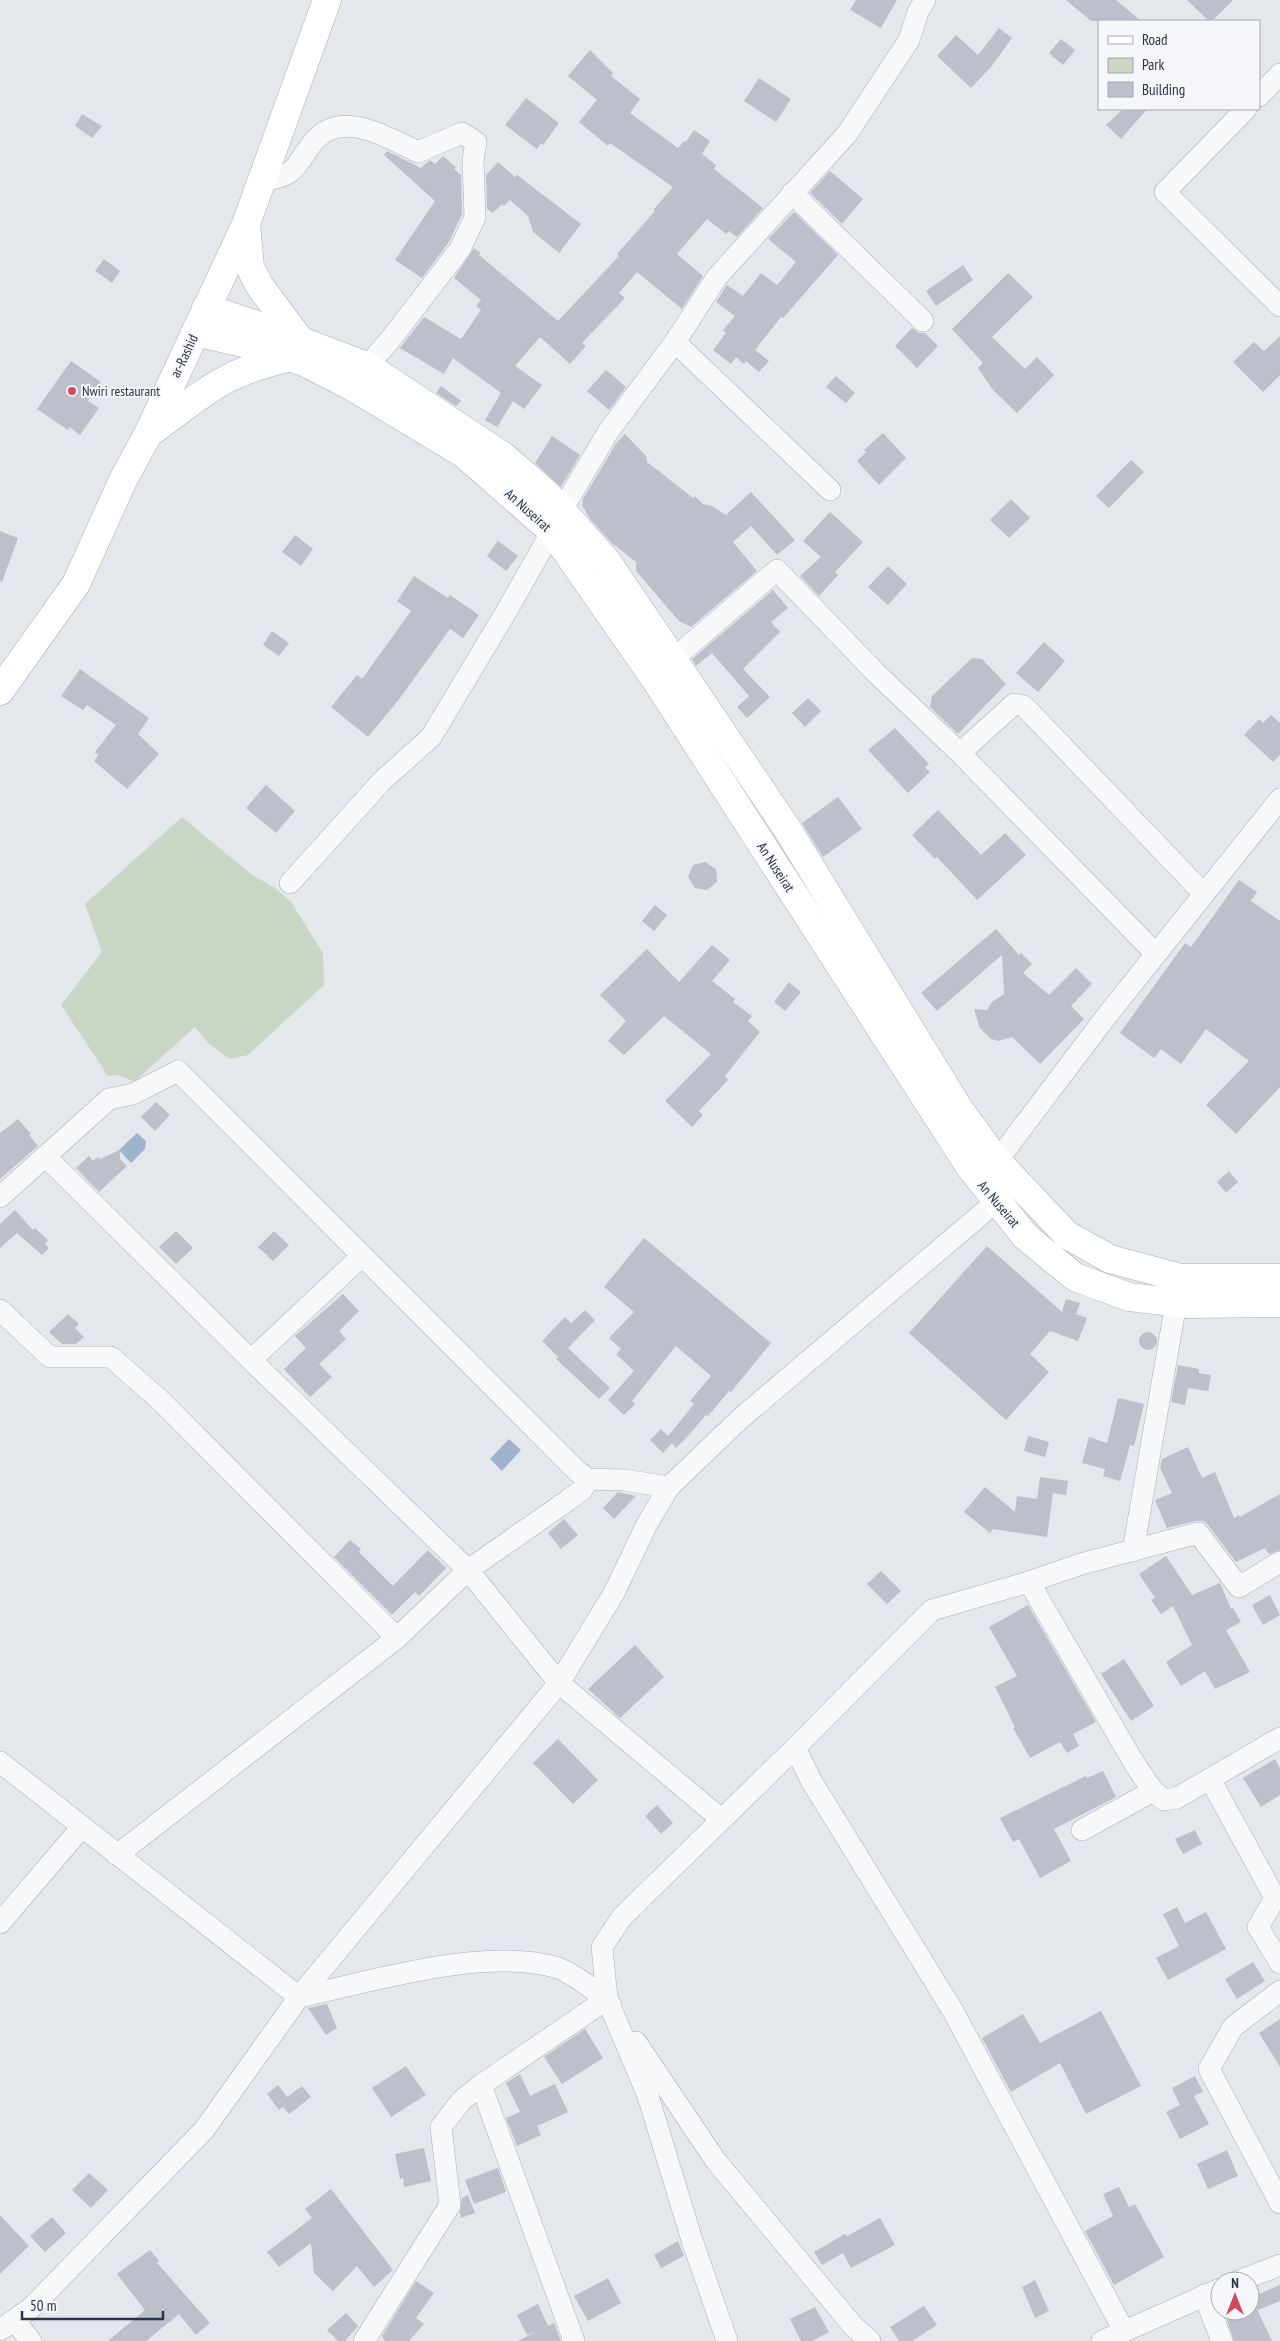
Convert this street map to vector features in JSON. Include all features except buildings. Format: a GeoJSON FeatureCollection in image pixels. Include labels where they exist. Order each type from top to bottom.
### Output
{"type":"FeatureCollection","features":[{"type":"Feature","properties":{"kind":"main road","name":"ar-Rashid"},"geometry":{"type":"LineString","coordinates":[[0,691],[76,584],[123,480],[148,434],[246,224],[327,0]]}},
{"type":"Feature","properties":{"kind":"main road","name":"An Nuseirat"},"geometry":{"type":"LineString","coordinates":[[246,224],[250,267],[295,349],[351,386],[464,454],[557,520],[606,560],[786,828],[959,1109],[997,1161],[1067,1235],[1110,1259],[1181,1278],[1280,1278]]}},
{"type":"Feature","properties":{"kind":"main road","name":"An Nuseirat"},"geometry":{"type":"LineString","coordinates":[[201,320],[295,349],[367,366],[503,456],[546,493],[557,520],[655,679],[970,1167],[1026,1237],[1075,1277],[1129,1297],[1176,1302],[1280,1303]]}},
{"type":"Feature","properties":{"kind":"main road"},"geometry":{"type":"LineString","coordinates":[[148,434],[198,396],[230,377],[295,349]]}},
{"type":"Feature","properties":{"kind":"street"},"geometry":{"type":"LineString","coordinates":[[290,883],[382,781],[431,737],[506,612],[608,432],[675,342],[717,277],[847,134],[908,40],[918,12],[925,0]]}},
{"type":"Feature","properties":{"kind":"street"},"geometry":{"type":"LineString","coordinates":[[1260,95],[1280,74]]}},
{"type":"Feature","properties":{"kind":"street"},"geometry":{"type":"LineString","coordinates":[[1245,110],[1165,192],[1280,306]]}},
{"type":"Feature","properties":{"kind":"street"},"geometry":{"type":"LineString","coordinates":[[263,181],[282,177],[295,169],[316,140],[329,129],[350,126],[378,133],[418,152],[462,133],[476,142],[473,160],[475,217],[460,249],[390,340],[367,366]]}},
{"type":"Feature","properties":{"kind":"street"},"geometry":{"type":"LineString","coordinates":[[792,193],[923,321]]}},
{"type":"Feature","properties":{"kind":"street"},"geometry":{"type":"LineString","coordinates":[[675,342],[830,490]]}},
{"type":"Feature","properties":{"kind":"street"},"geometry":{"type":"LineString","coordinates":[[673,659],[777,570],[876,673],[960,753],[1156,954]]}},
{"type":"Feature","properties":{"kind":"street"},"geometry":{"type":"LineString","coordinates":[[960,753],[1014,704],[1024,706],[1204,894]]}},
{"type":"Feature","properties":{"kind":"street"},"geometry":{"type":"LineString","coordinates":[[997,1161],[1156,954],[1280,799]]}},
{"type":"Feature","properties":{"kind":"street"},"geometry":{"type":"LineString","coordinates":[[0,1197],[109,1099],[133,1094],[178,1071],[578,1472],[589,1479],[624,1480],[669,1487]]}},
{"type":"Feature","properties":{"kind":"street"},"geometry":{"type":"LineString","coordinates":[[46,1157],[251,1360],[468,1570],[560,1683],[721,1819]]}},
{"type":"Feature","properties":{"kind":"street"},"geometry":{"type":"LineString","coordinates":[[31,2341],[7,2325],[31,2308],[204,2130],[299,1997],[560,1683],[614,1593],[647,1524],[669,1487],[741,1418],[997,1201]]}},
{"type":"Feature","properties":{"kind":"street"},"geometry":{"type":"LineString","coordinates":[[251,1360],[362,1256]]}},
{"type":"Feature","properties":{"kind":"street"},"geometry":{"type":"LineString","coordinates":[[1133,1551],[1176,1302]]}},
{"type":"Feature","properties":{"kind":"street"},"geometry":{"type":"LineString","coordinates":[[0,1310],[50,1357],[111,1357],[168,1407],[397,1638]]}},
{"type":"Feature","properties":{"kind":"street"},"geometry":{"type":"LineString","coordinates":[[118,1855],[397,1638],[468,1570],[582,1490],[589,1479]]}},
{"type":"Feature","properties":{"kind":"street"},"geometry":{"type":"LineString","coordinates":[[727,2341],[692,2240],[648,2096],[607,1999],[602,1947],[622,1917],[795,1748],[932,1610],[1029,1582],[1081,1564],[1198,1533],[1239,1587],[1280,1562]]}},
{"type":"Feature","properties":{"kind":"street"},"geometry":{"type":"LineString","coordinates":[[1029,1582],[1134,1763],[1153,1791],[1164,1800],[1177,1798],[1280,1738]]}},
{"type":"Feature","properties":{"kind":"street"},"geometry":{"type":"LineString","coordinates":[[795,1748],[812,1782],[953,2011],[1124,2331]]}},
{"type":"Feature","properties":{"kind":"street"},"geometry":{"type":"LineString","coordinates":[[0,1762],[299,1997]]}},
{"type":"Feature","properties":{"kind":"street"},"geometry":{"type":"LineString","coordinates":[[1210,1779],[1274,1898],[1258,1927],[1280,1963]]}},
{"type":"Feature","properties":{"kind":"street"},"geometry":{"type":"LineString","coordinates":[[1082,1830],[1153,1791]]}},
{"type":"Feature","properties":{"kind":"street"},"geometry":{"type":"LineString","coordinates":[[0,1923],[82,1827]]}},
{"type":"Feature","properties":{"kind":"street"},"geometry":{"type":"LineString","coordinates":[[299,1997],[443,1966],[508,1960],[560,1969],[607,1999],[716,2161],[854,2326],[870,2341]]}},
{"type":"Feature","properties":{"kind":"street"},"geometry":{"type":"LineString","coordinates":[[1280,1992],[1233,2027],[1209,2069],[1280,2203]]}},
{"type":"Feature","properties":{"kind":"street"},"geometry":{"type":"LineString","coordinates":[[364,2341],[450,2205],[441,2127],[462,2100],[481,2085],[607,1999]]}},
{"type":"Feature","properties":{"kind":"street"},"geometry":{"type":"LineString","coordinates":[[481,2085],[574,2341]]}},
{"type":"Feature","properties":{"kind":"street"},"geometry":{"type":"LineString","coordinates":[[1260,2273],[1280,2265]]}},
{"type":"Feature","properties":{"kind":"street"},"geometry":{"type":"LineString","coordinates":[[1102,2341],[1210,2293]]}},
{"type":"Feature","properties":{"kind":"street"},"geometry":{"type":"LineString","coordinates":[[1218,2321],[1222,2341]]}},
{"type":"Feature","properties":{"kind":"green space"},"geometry":{"type":"Polygon","coordinates":[[[182,817],[252,875],[274,887],[291,902],[323,953],[324,985],[248,1055],[230,1059],[208,1043],[195,1027],[134,1082],[119,1075],[108,1076],[61,1005],[102,952],[85,904],[182,817]]]}},
{"type":"Feature","properties":{"kind":"water"},"geometry":{"type":"Polygon","coordinates":[[[137,1133],[146,1141],[145,1149],[131,1163],[119,1150],[137,1133]]]}},
{"type":"Feature","properties":{"kind":"water"},"geometry":{"type":"Polygon","coordinates":[[[509,1439],[521,1450],[502,1471],[490,1459],[509,1439]]]}},
{"type":"Feature","properties":{"kind":"place","name":"Nwiri restaurant"},"geometry":{"type":"Point","coordinates":[72,391]}}]}
